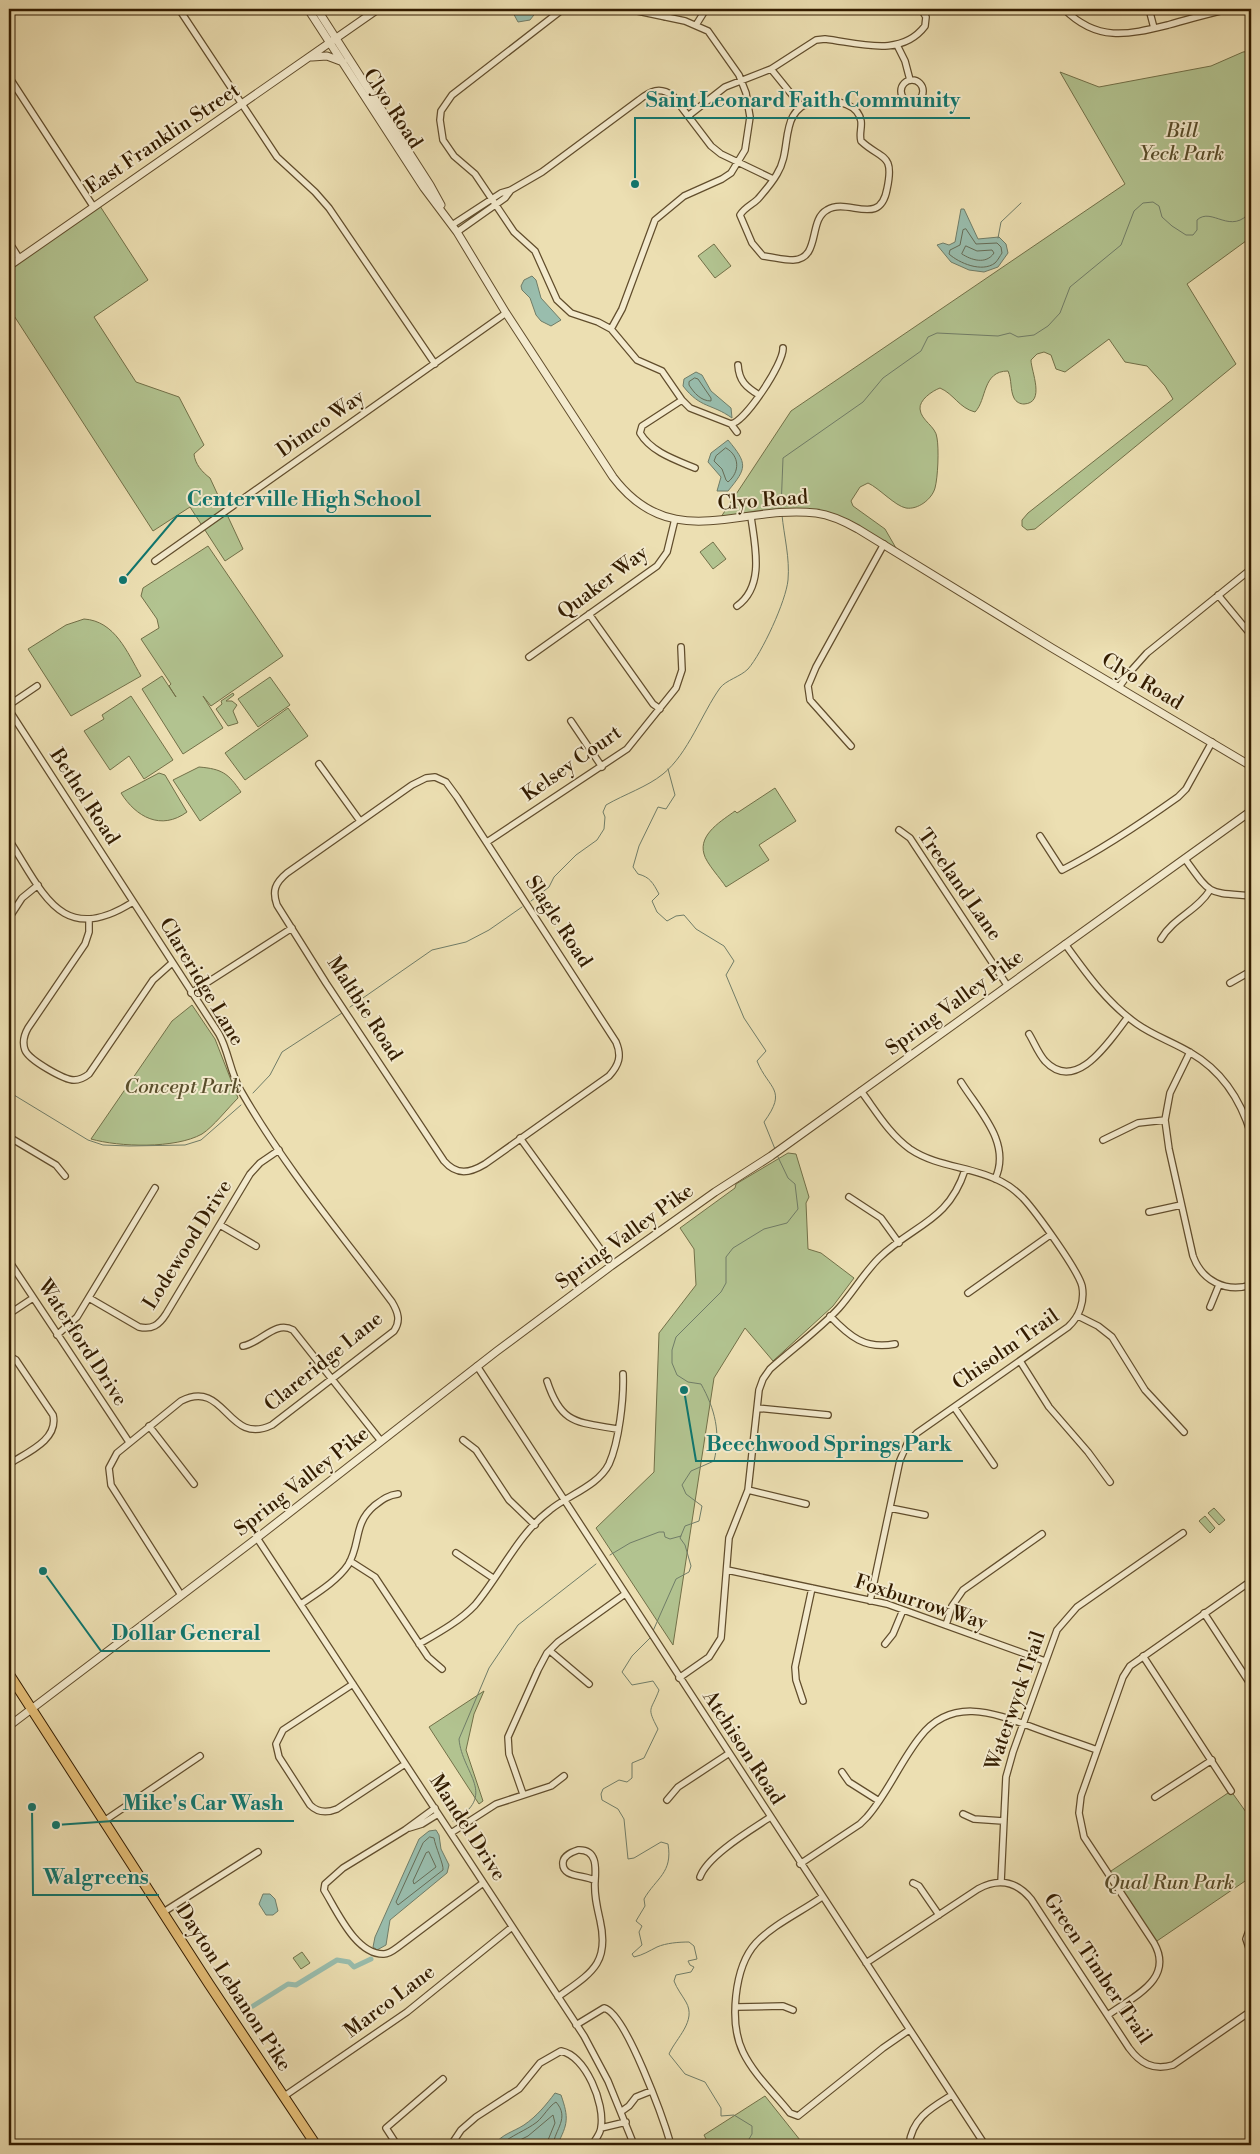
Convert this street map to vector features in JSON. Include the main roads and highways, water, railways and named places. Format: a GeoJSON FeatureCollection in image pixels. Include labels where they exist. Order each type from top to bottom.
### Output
{"type":"FeatureCollection","features":[{"type":"Feature","properties":{"kind":"main road","name":"Dayton Lebanon Pike"},"geometry":{"type":"LineString","coordinates":[[9,1674],[162,1913],[316,2145]]}},
{"type":"Feature","properties":{"kind":"water"},"geometry":{"type":"Polygon","coordinates":[[[511,9],[537,9],[537,11],[530,20],[518,22],[511,9]]]}},
{"type":"Feature","properties":{"kind":"water"},"geometry":{"type":"Polygon","coordinates":[[[961,209],[964,209],[978,239],[999,237],[1006,244],[1008,253],[998,267],[984,272],[969,270],[951,262],[937,245],[943,243],[949,245],[955,242],[961,209]]]}},
{"type":"Feature","properties":{"kind":"water"},"geometry":{"type":"Polygon","coordinates":[[[532,276],[536,280],[541,298],[561,320],[551,326],[541,321],[536,315],[530,298],[522,290],[521,286],[524,280],[532,276]]]}},
{"type":"Feature","properties":{"kind":"water"},"geometry":{"type":"Polygon","coordinates":[[[696,372],[702,375],[711,391],[731,408],[732,418],[695,399],[683,386],[684,379],[696,372]]]}},
{"type":"Feature","properties":{"kind":"water"},"geometry":{"type":"Polygon","coordinates":[[[728,440],[742,461],[742,471],[728,491],[717,491],[721,477],[708,462],[711,453],[728,440]]]}},
{"type":"Feature","properties":{"kind":"water"},"geometry":{"type":"Polygon","coordinates":[[[436,1830],[439,1835],[441,1849],[449,1865],[447,1873],[390,1920],[386,1945],[377,1950],[373,1947],[375,1937],[419,1839],[429,1831],[436,1830]]]}},
{"type":"Feature","properties":{"kind":"water"},"geometry":{"type":"Polygon","coordinates":[[[263,1894],[270,1894],[275,1899],[278,1911],[273,1915],[266,1915],[259,1904],[263,1894]]]}},
{"type":"Feature","properties":{"kind":"water"},"geometry":{"type":"Polygon","coordinates":[[[555,2093],[561,2095],[566,2115],[565,2126],[557,2145],[494,2145],[504,2136],[533,2118],[555,2093]]]}},
{"type":"Feature","properties":{"kind":"waterway"},"geometry":{"type":"LineString","coordinates":[[781,509],[783,458],[863,402],[883,378],[921,351],[928,337],[937,333],[998,336],[1010,333],[1018,337],[1034,335],[1048,326],[1060,313],[1070,287],[1121,245],[1134,211],[1143,203],[1153,202],[1159,206],[1162,217],[1186,235],[1193,235],[1197,230],[1197,220],[1203,217],[1209,216],[1229,222],[1244,218],[1251,211]]}},
{"type":"Feature","properties":{"kind":"waterway"},"geometry":{"type":"LineString","coordinates":[[998,238],[1001,222],[1021,203]]}},
{"type":"Feature","properties":{"kind":"waterway"},"geometry":{"type":"LineString","coordinates":[[531,901],[549,887],[554,877],[576,855],[597,840],[604,829],[605,817],[603,812],[606,805],[650,783],[672,766],[687,745],[720,688],[745,672],[754,661],[783,601],[788,580],[782,515]]}},
{"type":"Feature","properties":{"kind":"waterway"},"geometry":{"type":"LineString","coordinates":[[668,769],[675,795],[666,809],[658,807],[639,846],[633,867],[638,874],[651,881],[659,894],[652,901],[657,912],[667,921],[676,916],[684,915],[696,929],[724,946],[734,961],[726,975],[744,1018],[766,1051],[757,1061],[774,1090],[775,1103],[764,1122],[775,1149]]}},
{"type":"Feature","properties":{"kind":"waterway"},"geometry":{"type":"LineString","coordinates":[[350,1007],[432,950],[466,942],[489,930],[522,907]]}},
{"type":"Feature","properties":{"kind":"waterway"},"geometry":{"type":"LineString","coordinates":[[253,1093],[270,1075],[282,1052],[342,1013]]}},
{"type":"Feature","properties":{"kind":"waterway"},"geometry":{"type":"LineString","coordinates":[[9,1092],[88,1140],[103,1145],[185,1145],[201,1140],[241,1105]]}},
{"type":"Feature","properties":{"kind":"waterway"},"geometry":{"type":"LineString","coordinates":[[653,1631],[676,1579],[689,1572],[691,1566],[685,1545],[680,1538],[685,1526],[699,1521],[702,1506],[686,1494],[682,1485],[691,1471],[714,1461],[717,1441],[713,1412],[706,1393],[701,1384],[688,1382],[677,1375],[672,1363],[672,1350],[676,1337],[721,1292],[726,1283],[726,1257],[733,1248],[764,1229],[787,1223],[798,1209],[795,1184],[788,1178],[777,1155]]}},
{"type":"Feature","properties":{"kind":"waterway"},"geometry":{"type":"LineString","coordinates":[[610,1555],[630,1543],[659,1532],[664,1532],[665,1537],[670,1539],[681,1536]]}},
{"type":"Feature","properties":{"kind":"waterway"},"geometry":{"type":"LineString","coordinates":[[453,1821],[467,1811],[474,1802],[476,1793],[474,1783],[461,1752],[459,1739],[489,1668],[518,1625],[596,1564]]}},
{"type":"Feature","properties":{"kind":"waterway"},"geometry":{"type":"LineString","coordinates":[[651,1637],[632,1656],[622,1672],[632,1685],[653,1681],[659,1690],[651,1709],[658,1729],[644,1758],[632,1763],[632,1778],[627,1782],[619,1780],[603,1789],[601,1794],[602,1800],[618,1809],[624,1819],[628,1859],[634,1858],[661,1842],[668,1844],[669,1854],[666,1869],[644,1899],[645,1906],[636,1921],[642,1926],[639,1932],[642,1945],[632,1954],[634,1957],[673,1943],[689,1942],[694,1946],[697,1959],[688,1961],[694,1967],[691,1972],[676,1975],[674,1981],[686,2002],[689,2016],[684,2029],[669,2054],[685,2074],[705,2082],[721,2108],[721,2116],[734,2115],[752,2126],[752,2134],[746,2144],[739,2145]]}},
{"type":"Feature","properties":{"kind":"waterway"},"geometry":{"type":"LineString","coordinates":[[253,2006],[288,1984],[296,1985],[337,1960],[349,1962],[354,1967],[371,1959]]}},
{"type":"Feature","properties":{"kind":"place","name":"Saint Leonard Faith Community"},"geometry":{"type":"Point","coordinates":[635,184]}},
{"type":"Feature","properties":{"kind":"place","name":"Centerville High School"},"geometry":{"type":"Point","coordinates":[123,580]}},
{"type":"Feature","properties":{"kind":"place","name":"Beechwood Springs Park"},"geometry":{"type":"Point","coordinates":[684,1390]}},
{"type":"Feature","properties":{"kind":"place","name":"Dollar General"},"geometry":{"type":"Point","coordinates":[43,1571]}},
{"type":"Feature","properties":{"kind":"place","name":"Walgreens"},"geometry":{"type":"Point","coordinates":[32,1807]}},
{"type":"Feature","properties":{"kind":"place","name":"Mike's Car Wash"},"geometry":{"type":"Point","coordinates":[56,1825]}},
{"type":"Feature","properties":{"kind":"park label","name":"Bill Yeck Park"},"geometry":{"type":"Point","coordinates":[1182,142]}},
{"type":"Feature","properties":{"kind":"park label","name":"Concept Park"},"geometry":{"type":"Point","coordinates":[183,1087]}},
{"type":"Feature","properties":{"kind":"park label","name":"Qual Run Park"},"geometry":{"type":"Point","coordinates":[1169,1883]}}]}
